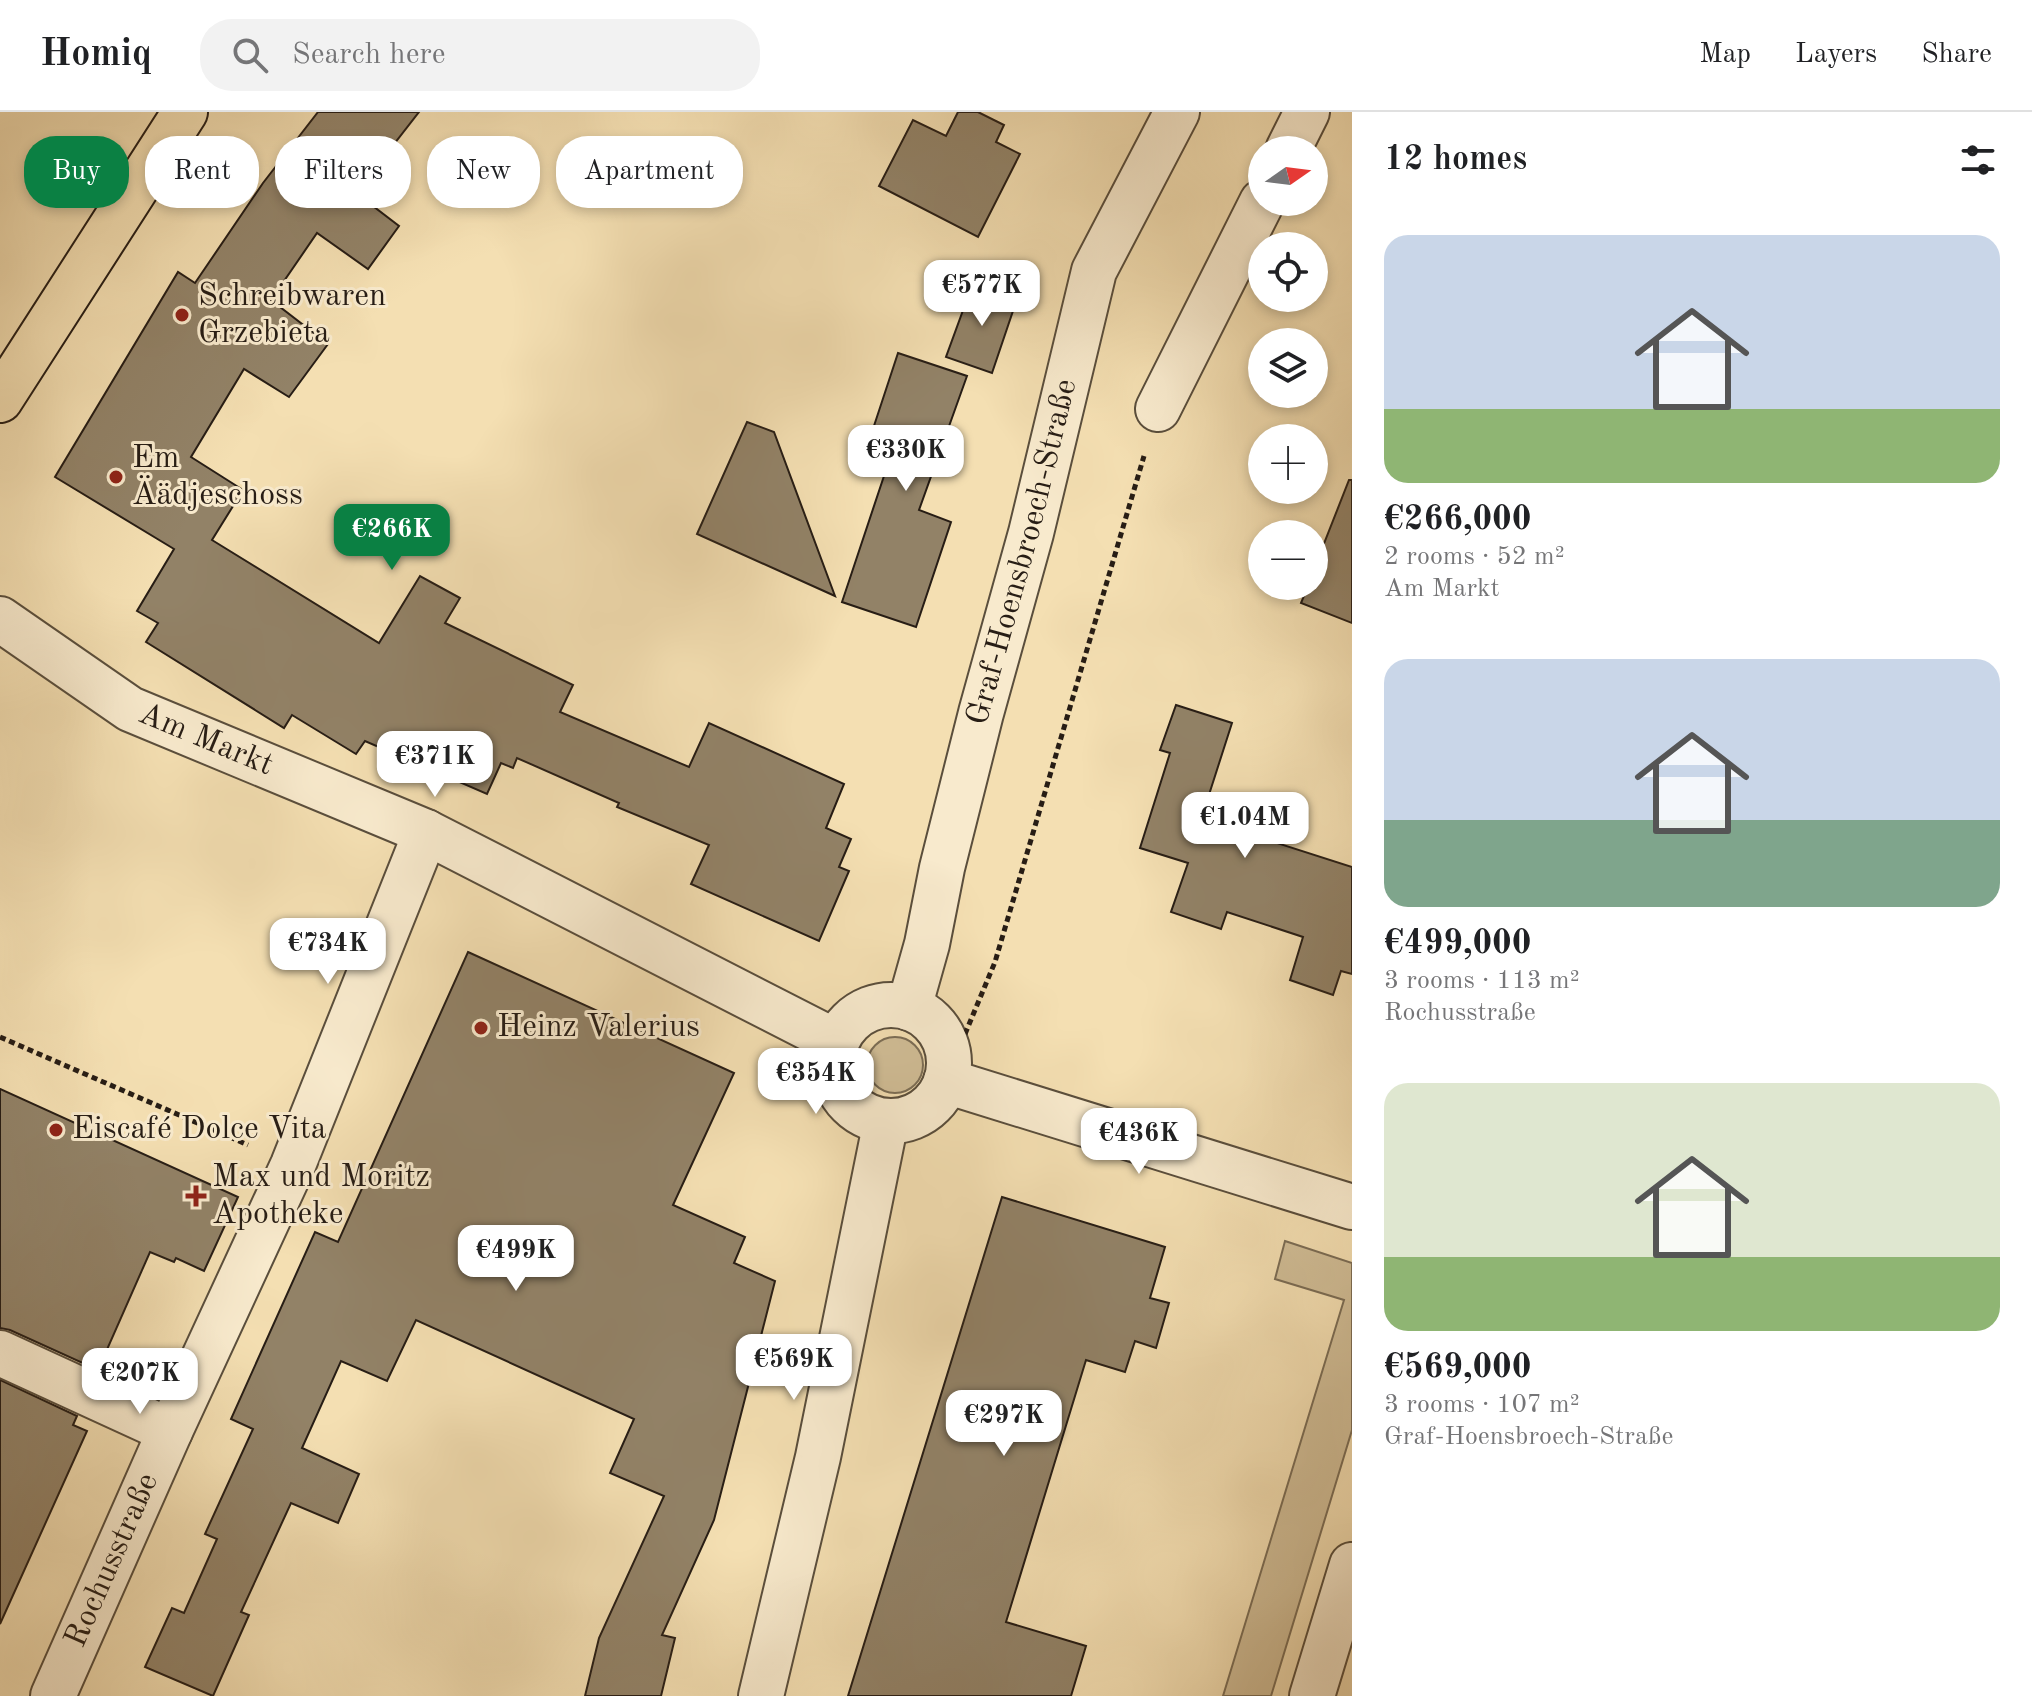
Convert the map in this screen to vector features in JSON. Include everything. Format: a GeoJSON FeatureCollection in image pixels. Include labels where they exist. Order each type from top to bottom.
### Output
{"type":"FeatureCollection","features":[{"type":"Feature","properties":{"kind":"main road"},"geometry":{"type":"LineString","coordinates":[[0,400],[185,112]]}},
{"type":"Feature","properties":{"kind":"street","name":"Graf-Hoensbroech-Straße"},"geometry":{"type":"LineString","coordinates":[[909,1008],[981,713],[1031,533],[1094,271],[1177,112]]}},
{"type":"Feature","properties":{"kind":"street"},"geometry":{"type":"LineString","coordinates":[[1295,136],[1307,112]]}},
{"type":"Feature","properties":{"kind":"street"},"geometry":{"type":"LineString","coordinates":[[1158,409],[1255,216]]}},
{"type":"Feature","properties":{"kind":"street","name":"Am Markt"},"geometry":{"type":"LineString","coordinates":[[0,619],[130,709],[426,832],[836,1042]]}},
{"type":"Feature","properties":{"kind":"street"},"geometry":{"type":"LineString","coordinates":[[293,1165],[426,832]]}},
{"type":"Feature","properties":{"kind":"street"},"geometry":{"type":"LineString","coordinates":[[892,1005],[909,1008],[925,1016],[938,1029],[949,1063],[946,1081],[939,1095],[916,1115],[886,1121],[865,1115],[848,1103],[837,1084],[833,1063],[836,1042],[845,1027],[858,1015],[874,1007],[892,1005]]}},
{"type":"Feature","properties":{"kind":"street"},"geometry":{"type":"LineString","coordinates":[[946,1081],[1352,1207]]}},
{"type":"Feature","properties":{"kind":"street"},"geometry":{"type":"LineString","coordinates":[[761,1696],[818,1457],[886,1121]]}},
{"type":"Feature","properties":{"kind":"street","name":"Rochusstraße"},"geometry":{"type":"LineString","coordinates":[[53,1696],[170,1431],[293,1165]]}},
{"type":"Feature","properties":{"kind":"street"},"geometry":{"type":"LineString","coordinates":[[0,1353],[170,1431]]}},
{"type":"Feature","properties":{"kind":"street"},"geometry":{"type":"LineString","coordinates":[[1312,1696],[1352,1565]]}},
{"type":"Feature","properties":{"kind":"path"},"geometry":{"type":"LineString","coordinates":[[946,1081],[995,962],[1158,409]]}},
{"type":"Feature","properties":{"kind":"path"},"geometry":{"type":"LineString","coordinates":[[0,1037],[293,1165]]}},
{"type":"Feature","properties":{"kind":"shaded area"},"geometry":{"type":"Polygon","coordinates":[[[895,1037],[915,1045],[923,1065],[915,1085],[895,1093],[875,1085],[867,1065],[875,1045],[895,1037]]]}},
{"type":"Feature","properties":{"kind":"shaded area"},"geometry":{"type":"Polygon","coordinates":[[[1285,1241],[1352,1263],[1352,1430],[1271,1696],[1223,1696],[1344,1300],[1275,1279],[1285,1241]]]}},
{"type":"Feature","properties":{"kind":"building"},"geometry":{"type":"Polygon","coordinates":[[[318,112],[419,112],[400,136],[299,136],[318,112]]]}},
{"type":"Feature","properties":{"kind":"building"},"geometry":{"type":"Polygon","coordinates":[[[958,112],[978,112],[1004,125],[996,142],[1020,154],[978,237],[879,186],[913,120],[946,136],[958,112]]]}},
{"type":"Feature","properties":{"kind":"building"},"geometry":{"type":"Polygon","coordinates":[[[275,168],[275,208],[376,208],[399,226],[368,269],[317,233],[271,300],[328,344],[289,397],[244,369],[191,457],[243,490],[212,540],[379,643],[420,576],[460,598],[445,623],[573,685],[560,712],[689,767],[709,723],[844,784],[826,828],[851,839],[839,867],[849,871],[819,941],[691,884],[709,845],[617,807],[619,803],[517,758],[513,768],[501,763],[487,794],[365,741],[356,754],[292,715],[284,728],[146,642],[158,623],[137,611],[174,549],[55,477],[178,272],[195,283],[246,208],[259,208],[259,189],[275,168]]]}},
{"type":"Feature","properties":{"kind":"building"},"geometry":{"type":"Polygon","coordinates":[[[973,283],[1017,299],[992,373],[946,357],[973,283]]]}},
{"type":"Feature","properties":{"kind":"building"},"geometry":{"type":"Polygon","coordinates":[[[898,353],[967,376],[919,510],[951,522],[916,627],[842,602],[893,449],[869,441],[898,353]]]}},
{"type":"Feature","properties":{"kind":"building"},"geometry":{"type":"Polygon","coordinates":[[[747,422],[774,432],[835,596],[697,534],[747,422]]]}},
{"type":"Feature","properties":{"kind":"building"},"geometry":{"type":"Polygon","coordinates":[[[1349,480],[1352,480],[1352,623],[1301,603],[1302,600],[1328,600],[1328,533],[1349,480]]]}},
{"type":"Feature","properties":{"kind":"building"},"geometry":{"type":"Polygon","coordinates":[[[1176,705],[1232,723],[1206,804],[1257,820],[1252,835],[1352,867],[1352,974],[1341,971],[1333,995],[1290,980],[1303,937],[1227,912],[1221,929],[1171,912],[1188,863],[1140,848],[1170,753],[1160,750],[1176,705]]]}},
{"type":"Feature","properties":{"kind":"building"},"geometry":{"type":"Polygon","coordinates":[[[468,952],[734,1073],[673,1205],[745,1237],[734,1263],[775,1281],[714,1520],[662,1635],[675,1638],[661,1696],[585,1696],[599,1638],[664,1496],[610,1473],[634,1419],[416,1320],[387,1381],[341,1361],[302,1448],[359,1474],[338,1523],[291,1503],[241,1612],[249,1615],[213,1696],[145,1667],[172,1608],[184,1613],[217,1539],[205,1534],[253,1429],[231,1419],[315,1232],[338,1242],[468,952]]]}},
{"type":"Feature","properties":{"kind":"building"},"geometry":{"type":"Polygon","coordinates":[[[0,1089],[238,1197],[204,1271],[176,1258],[174,1262],[150,1252],[98,1370],[0,1328],[0,1089]]]}},
{"type":"Feature","properties":{"kind":"building"},"geometry":{"type":"Polygon","coordinates":[[[1002,1197],[1165,1247],[1150,1298],[1169,1303],[1156,1348],[1135,1341],[1125,1372],[1086,1360],[1006,1622],[1086,1646],[1071,1696],[848,1696],[1002,1197]]]}},
{"type":"Feature","properties":{"kind":"building"},"geometry":{"type":"Polygon","coordinates":[[[0,1380],[77,1416],[73,1425],[87,1431],[0,1624],[0,1380]]]}},
{"type":"Feature","properties":{"kind":"place","name":"Schreibwaren Grzebieta"},"geometry":{"type":"Point","coordinates":[182,315]}},
{"type":"Feature","properties":{"kind":"place","name":"Em Äädjeschoss"},"geometry":{"type":"Point","coordinates":[116,477]}},
{"type":"Feature","properties":{"kind":"place","name":"Heinz Valerius"},"geometry":{"type":"Point","coordinates":[481,1028]}},
{"type":"Feature","properties":{"kind":"place","name":"Eiscafé Dolce Vita"},"geometry":{"type":"Point","coordinates":[56,1130]}},
{"type":"Feature","properties":{"kind":"place","name":"Max und Moritz Apotheke"},"geometry":{"type":"Point","coordinates":[196,1196]}}]}
